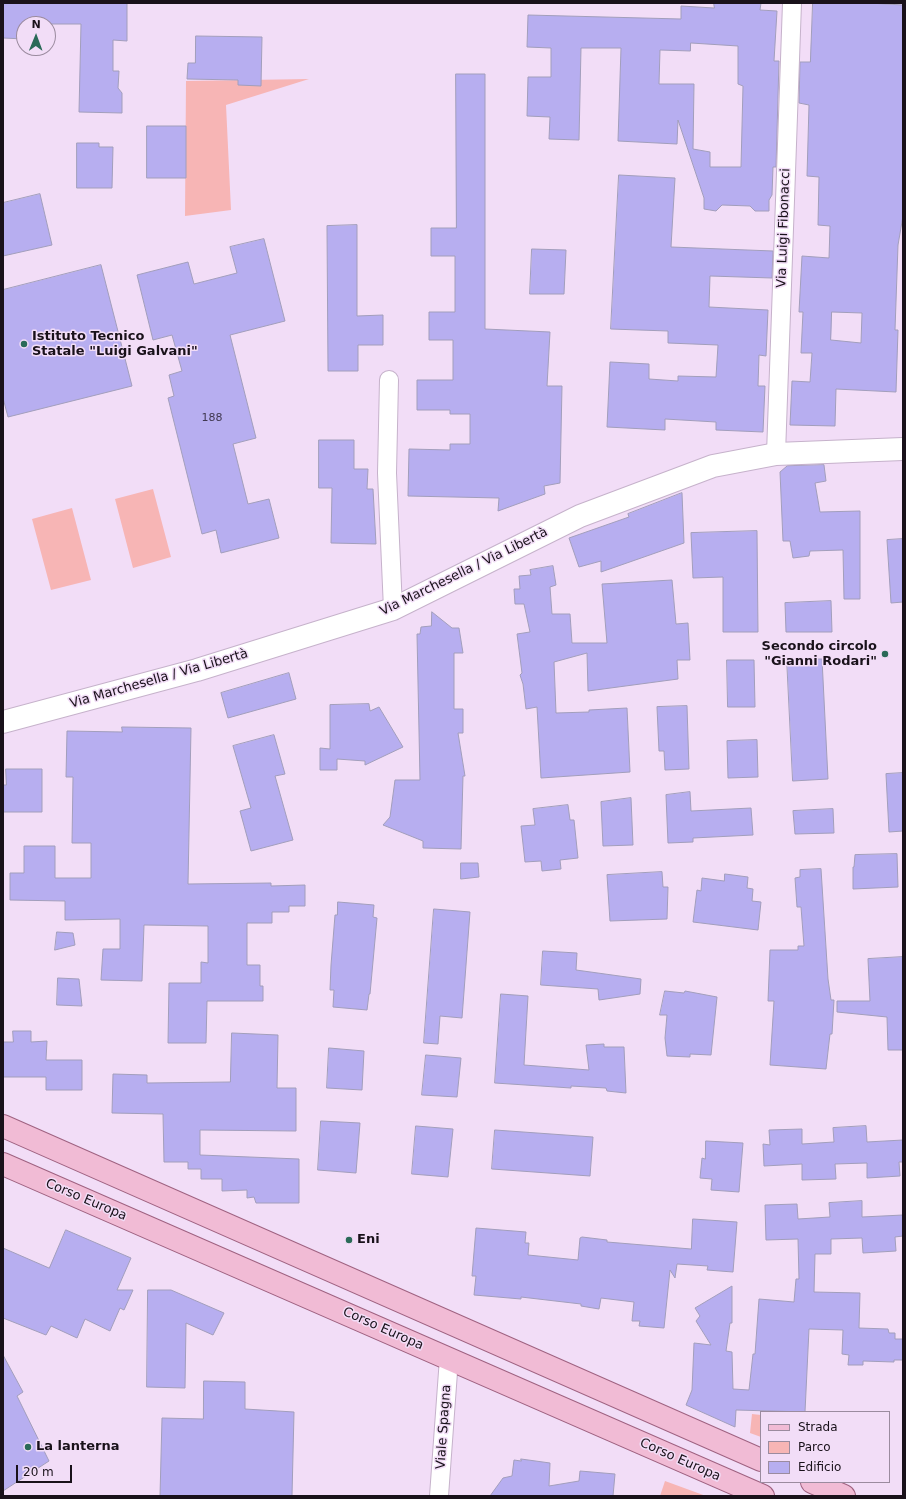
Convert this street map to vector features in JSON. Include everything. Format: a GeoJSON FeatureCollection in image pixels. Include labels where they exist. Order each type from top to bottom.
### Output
{"type":"FeatureCollection","features":[{"type":"Feature","properties":{"kind":"main road"},"geometry":{"type":"LineString","coordinates":[[3,1126],[760,1460]]}},
{"type":"Feature","properties":{"kind":"main road","name":"Corso Europa"},"geometry":{"type":"LineString","coordinates":[[3,1164],[763,1496]]}},
{"type":"Feature","properties":{"kind":"main road"},"geometry":{"type":"LineString","coordinates":[[814,1483],[844,1496]]}},
{"type":"Feature","properties":{"kind":"street","name":"Via Luigi Fibonacci"},"geometry":{"type":"LineString","coordinates":[[776,454],[792,3]]}},
{"type":"Feature","properties":{"kind":"street"},"geometry":{"type":"LineString","coordinates":[[389,380],[387,473],[393,609]]}},
{"type":"Feature","properties":{"kind":"street","name":"Via Marchesella / Via Libertà"},"geometry":{"type":"LineString","coordinates":[[3,722],[197,670],[393,609],[580,516],[713,466],[776,454],[903,449]]}},
{"type":"Feature","properties":{"kind":"street","name":"Viale Spagna"},"geometry":{"type":"LineString","coordinates":[[439,1496],[449,1358]]}},
{"type":"Feature","properties":{"kind":"green space"},"geometry":{"type":"Polygon","coordinates":[[[309,79],[226,105],[231,210],[185,216],[186,81],[309,79]]]}},
{"type":"Feature","properties":{"kind":"green space"},"geometry":{"type":"Polygon","coordinates":[[[153,489],[171,557],[133,568],[115,499],[153,489]]]}},
{"type":"Feature","properties":{"kind":"green space"},"geometry":{"type":"Polygon","coordinates":[[[72,508],[91,580],[51,590],[32,519],[72,508]]]}},
{"type":"Feature","properties":{"kind":"green space"},"geometry":{"type":"Polygon","coordinates":[[[752,1414],[760,1415],[760,1437],[750,1433],[752,1414]]]}},
{"type":"Feature","properties":{"kind":"green space"},"geometry":{"type":"Polygon","coordinates":[[[665,1481],[706,1496],[660,1496],[665,1481]]]}},
{"type":"Feature","properties":{"kind":"building"},"geometry":{"type":"Polygon","coordinates":[[[3,3],[127,3],[127,41],[113,40],[113,71],[119,71],[118,88],[122,93],[122,113],[79,112],[81,24],[56,24],[56,16],[16,16],[16,39],[3,38],[3,3]]]}},
{"type":"Feature","properties":{"kind":"building"},"geometry":{"type":"Polygon","coordinates":[[[714,3],[761,3],[760,10],[777,11],[774,61],[779,61],[776,167],[773,167],[772,195],[769,200],[769,211],[755,211],[750,206],[722,205],[716,211],[704,209],[704,198],[678,120],[677,144],[618,141],[621,48],[581,48],[579,140],[549,139],[550,117],[527,116],[528,77],[551,77],[551,48],[527,47],[528,15],[681,19],[681,6],[714,8],[714,3]],[[691,43],[690,51],[660,50],[659,84],[694,84],[693,149],[710,152],[710,167],[741,167],[743,86],[738,84],[738,46],[691,43]]]}},
{"type":"Feature","properties":{"kind":"building"},"geometry":{"type":"Polygon","coordinates":[[[813,3],[869,3],[903,5],[903,216],[898,245],[895,330],[898,330],[896,392],[836,389],[835,426],[790,425],[792,381],[810,382],[812,353],[801,353],[803,312],[799,312],[802,256],[829,258],[830,226],[818,225],[819,177],[807,176],[809,105],[799,103],[800,62],[810,62],[813,3]],[[832,312],[831,340],[861,343],[862,313],[832,312]]]}},
{"type":"Feature","properties":{"kind":"building"},"geometry":{"type":"Polygon","coordinates":[[[196,36],[262,37],[261,86],[238,85],[238,80],[187,79],[188,63],[195,63],[196,36]]]}},
{"type":"Feature","properties":{"kind":"building"},"geometry":{"type":"Polygon","coordinates":[[[456,74],[485,74],[485,329],[550,332],[547,386],[562,386],[560,483],[544,486],[545,494],[498,511],[499,498],[408,496],[409,449],[450,450],[450,444],[470,444],[470,414],[450,414],[450,410],[417,410],[417,380],[453,380],[453,340],[429,340],[429,312],[455,312],[455,256],[431,256],[431,228],[456,228],[456,74]]]}},
{"type":"Feature","properties":{"kind":"building"},"geometry":{"type":"Polygon","coordinates":[[[147,126],[186,126],[186,178],[147,178],[147,126]]]}},
{"type":"Feature","properties":{"kind":"building"},"geometry":{"type":"Polygon","coordinates":[[[77,143],[99,143],[99,147],[113,147],[112,188],[77,188],[77,143]]]}},
{"type":"Feature","properties":{"kind":"building"},"geometry":{"type":"Polygon","coordinates":[[[619,175],[675,178],[671,247],[773,251],[772,278],[710,276],[709,307],[768,310],[766,356],[759,355],[758,386],[765,386],[763,432],[716,430],[716,422],[665,419],[665,430],[607,427],[610,362],[649,364],[649,379],[678,381],[678,376],[716,377],[718,345],[668,343],[668,331],[611,329],[619,175]]]}},
{"type":"Feature","properties":{"kind":"building"},"geometry":{"type":"Polygon","coordinates":[[[40,194],[52,245],[3,256],[3,203],[40,194]]]}},
{"type":"Feature","properties":{"kind":"building"},"geometry":{"type":"Polygon","coordinates":[[[357,225],[357,316],[383,315],[383,345],[358,345],[358,371],[328,371],[327,226],[357,225]]]}},
{"type":"Feature","properties":{"kind":"building"},"geometry":{"type":"Polygon","coordinates":[[[264,239],[285,321],[230,335],[256,438],[233,444],[248,504],[269,499],[279,538],[221,553],[216,530],[202,534],[168,398],[174,396],[169,375],[182,371],[172,335],[153,340],[137,275],[188,262],[194,284],[237,273],[230,247],[264,239]]]}},
{"type":"Feature","properties":{"kind":"building"},"geometry":{"type":"Polygon","coordinates":[[[532,249],[566,250],[564,294],[530,294],[532,249]]]}},
{"type":"Feature","properties":{"kind":"building"},"geometry":{"type":"Polygon","coordinates":[[[101,265],[132,386],[8,417],[3,398],[3,290],[101,265]]]}},
{"type":"Feature","properties":{"kind":"building"},"geometry":{"type":"Polygon","coordinates":[[[319,440],[354,440],[354,469],[368,469],[367,489],[373,489],[376,544],[331,543],[332,488],[319,488],[319,440]]]}},
{"type":"Feature","properties":{"kind":"building"},"geometry":{"type":"Polygon","coordinates":[[[824,465],[826,481],[815,483],[820,512],[860,511],[860,599],[844,599],[843,550],[810,551],[809,556],[793,558],[790,541],[783,541],[780,472],[787,466],[824,465]]]}},
{"type":"Feature","properties":{"kind":"building"},"geometry":{"type":"Polygon","coordinates":[[[682,493],[684,543],[601,572],[601,561],[579,567],[569,538],[629,517],[628,514],[682,493]]]}},
{"type":"Feature","properties":{"kind":"building"},"geometry":{"type":"Polygon","coordinates":[[[757,531],[758,632],[723,632],[723,577],[693,578],[691,533],[757,531]]]}},
{"type":"Feature","properties":{"kind":"building"},"geometry":{"type":"Polygon","coordinates":[[[903,539],[903,602],[891,603],[887,540],[903,539]]]}},
{"type":"Feature","properties":{"kind":"building"},"geometry":{"type":"Polygon","coordinates":[[[553,566],[556,585],[550,587],[552,614],[570,614],[572,643],[607,643],[602,584],[672,580],[676,624],[688,623],[690,660],[677,660],[678,679],[588,691],[587,653],[554,662],[556,713],[589,712],[589,710],[627,708],[630,772],[541,778],[537,707],[526,709],[523,684],[520,675],[522,673],[517,634],[530,632],[524,604],[515,604],[514,589],[520,589],[519,576],[531,575],[530,570],[553,566]]]}},
{"type":"Feature","properties":{"kind":"building"},"geometry":{"type":"Polygon","coordinates":[[[831,601],[832,632],[786,632],[785,603],[831,601]]]}},
{"type":"Feature","properties":{"kind":"building"},"geometry":{"type":"Polygon","coordinates":[[[432,612],[452,628],[459,628],[463,653],[454,653],[454,709],[463,709],[463,733],[458,733],[465,776],[463,776],[461,849],[423,848],[423,841],[383,825],[390,817],[395,780],[420,780],[417,634],[420,634],[421,627],[431,626],[432,612]]]}},
{"type":"Feature","properties":{"kind":"building"},"geometry":{"type":"Polygon","coordinates":[[[787,659],[822,659],[828,779],[793,781],[787,659]]]}},
{"type":"Feature","properties":{"kind":"building"},"geometry":{"type":"Polygon","coordinates":[[[727,660],[754,660],[755,707],[728,707],[727,660]]]}},
{"type":"Feature","properties":{"kind":"building"},"geometry":{"type":"Polygon","coordinates":[[[289,673],[296,699],[228,718],[221,693],[289,673]]]}},
{"type":"Feature","properties":{"kind":"building"},"geometry":{"type":"Polygon","coordinates":[[[369,704],[370,711],[379,707],[403,747],[365,765],[365,761],[337,759],[337,770],[320,770],[320,748],[330,749],[330,705],[369,704]]]}},
{"type":"Feature","properties":{"kind":"building"},"geometry":{"type":"Polygon","coordinates":[[[687,706],[689,769],[665,770],[664,751],[659,751],[657,707],[687,706]]]}},
{"type":"Feature","properties":{"kind":"building"},"geometry":{"type":"Polygon","coordinates":[[[122,727],[191,728],[188,884],[271,883],[271,886],[305,885],[305,906],[289,906],[289,912],[272,912],[272,923],[247,923],[247,965],[260,965],[260,986],[263,986],[263,1001],[207,1001],[206,1043],[168,1043],[169,983],[201,983],[201,962],[208,963],[208,926],[144,925],[142,981],[101,980],[103,949],[120,949],[120,919],[65,920],[65,901],[10,900],[10,873],[24,873],[24,846],[55,846],[55,878],[91,878],[91,843],[72,843],[73,777],[66,777],[67,731],[122,732],[122,727]]]}},
{"type":"Feature","properties":{"kind":"building"},"geometry":{"type":"Polygon","coordinates":[[[274,735],[285,774],[275,776],[293,840],[251,851],[240,811],[251,808],[233,746],[274,735]]]}},
{"type":"Feature","properties":{"kind":"building"},"geometry":{"type":"Polygon","coordinates":[[[757,740],[758,777],[728,778],[727,741],[757,740]]]}},
{"type":"Feature","properties":{"kind":"building"},"geometry":{"type":"Polygon","coordinates":[[[6,769],[42,769],[42,812],[3,812],[3,785],[6,785],[6,769]]]}},
{"type":"Feature","properties":{"kind":"building"},"geometry":{"type":"Polygon","coordinates":[[[903,773],[903,831],[889,832],[886,774],[903,773]]]}},
{"type":"Feature","properties":{"kind":"building"},"geometry":{"type":"Polygon","coordinates":[[[690,792],[691,811],[751,808],[753,835],[693,838],[693,842],[668,843],[666,795],[690,792]]]}},
{"type":"Feature","properties":{"kind":"building"},"geometry":{"type":"Polygon","coordinates":[[[631,798],[633,845],[603,846],[601,802],[631,798]]]}},
{"type":"Feature","properties":{"kind":"building"},"geometry":{"type":"Polygon","coordinates":[[[568,805],[570,820],[574,820],[578,858],[560,860],[561,869],[542,871],[541,861],[525,862],[521,826],[535,825],[533,809],[568,805]]]}},
{"type":"Feature","properties":{"kind":"building"},"geometry":{"type":"Polygon","coordinates":[[[833,809],[834,833],[795,834],[793,811],[833,809]]]}},
{"type":"Feature","properties":{"kind":"building"},"geometry":{"type":"Polygon","coordinates":[[[897,854],[898,887],[853,889],[853,867],[855,855],[897,854]]]}},
{"type":"Feature","properties":{"kind":"building"},"geometry":{"type":"Polygon","coordinates":[[[461,863],[478,863],[479,877],[461,879],[461,863]]]}},
{"type":"Feature","properties":{"kind":"building"},"geometry":{"type":"Polygon","coordinates":[[[821,869],[828,979],[831,1000],[834,1000],[832,1034],[830,1034],[826,1069],[770,1065],[774,1001],[768,1001],[770,950],[798,950],[798,946],[804,946],[801,907],[797,907],[795,878],[800,877],[800,870],[821,869]]]}},
{"type":"Feature","properties":{"kind":"building"},"geometry":{"type":"Polygon","coordinates":[[[662,872],[663,887],[668,887],[667,919],[610,921],[607,875],[662,872]]]}},
{"type":"Feature","properties":{"kind":"building"},"geometry":{"type":"Polygon","coordinates":[[[725,874],[748,877],[747,888],[753,889],[752,901],[761,902],[758,930],[693,922],[697,890],[701,891],[702,878],[724,881],[725,874]]]}},
{"type":"Feature","properties":{"kind":"building"},"geometry":{"type":"Polygon","coordinates":[[[338,902],[374,905],[373,917],[377,918],[370,994],[367,1010],[333,1007],[334,990],[330,990],[331,965],[335,915],[337,915],[338,902]]]}},
{"type":"Feature","properties":{"kind":"building"},"geometry":{"type":"Polygon","coordinates":[[[434,909],[470,912],[462,1018],[440,1016],[438,1044],[424,1043],[434,909]]]}},
{"type":"Feature","properties":{"kind":"building"},"geometry":{"type":"Polygon","coordinates":[[[57,932],[73,933],[75,945],[55,950],[57,932]]]}},
{"type":"Feature","properties":{"kind":"building"},"geometry":{"type":"Polygon","coordinates":[[[543,951],[577,953],[576,970],[641,979],[640,994],[599,1000],[598,989],[541,985],[543,951]]]}},
{"type":"Feature","properties":{"kind":"building"},"geometry":{"type":"Polygon","coordinates":[[[903,957],[903,1050],[888,1050],[887,1017],[837,1012],[837,1001],[870,1001],[868,959],[903,957]]]}},
{"type":"Feature","properties":{"kind":"building"},"geometry":{"type":"Polygon","coordinates":[[[58,978],[79,979],[82,1006],[57,1005],[58,978]]]}},
{"type":"Feature","properties":{"kind":"building"},"geometry":{"type":"Polygon","coordinates":[[[665,991],[684,993],[685,991],[717,997],[711,1055],[690,1054],[690,1057],[667,1056],[665,1038],[667,1015],[660,1015],[665,991]]]}},
{"type":"Feature","properties":{"kind":"building"},"geometry":{"type":"Polygon","coordinates":[[[501,994],[528,996],[524,1065],[589,1070],[586,1045],[604,1044],[604,1047],[624,1047],[626,1093],[607,1091],[606,1088],[571,1086],[571,1088],[495,1083],[501,994]]]}},
{"type":"Feature","properties":{"kind":"building"},"geometry":{"type":"Polygon","coordinates":[[[13,1031],[31,1031],[31,1042],[47,1041],[46,1060],[82,1060],[82,1090],[46,1090],[46,1077],[3,1077],[3,1042],[13,1042],[13,1031]]]}},
{"type":"Feature","properties":{"kind":"building"},"geometry":{"type":"Polygon","coordinates":[[[232,1033],[278,1035],[277,1088],[296,1088],[296,1131],[200,1130],[200,1155],[299,1159],[299,1203],[256,1203],[254,1197],[247,1198],[247,1190],[222,1191],[222,1179],[201,1179],[201,1169],[188,1169],[188,1162],[164,1162],[163,1114],[112,1113],[113,1074],[147,1075],[147,1083],[230,1082],[232,1033]]]}},
{"type":"Feature","properties":{"kind":"building"},"geometry":{"type":"Polygon","coordinates":[[[329,1048],[364,1051],[362,1090],[327,1088],[329,1048]]]}},
{"type":"Feature","properties":{"kind":"building"},"geometry":{"type":"Polygon","coordinates":[[[426,1055],[461,1058],[457,1097],[422,1095],[426,1055]]]}},
{"type":"Feature","properties":{"kind":"building"},"geometry":{"type":"Polygon","coordinates":[[[321,1121],[360,1123],[356,1173],[318,1170],[321,1121]]]}},
{"type":"Feature","properties":{"kind":"building"},"geometry":{"type":"Polygon","coordinates":[[[416,1126],[453,1129],[448,1177],[412,1174],[416,1126]]]}},
{"type":"Feature","properties":{"kind":"building"},"geometry":{"type":"Polygon","coordinates":[[[866,1126],[867,1142],[903,1140],[903,1162],[899,1162],[900,1176],[867,1178],[867,1163],[835,1164],[836,1179],[802,1180],[802,1164],[764,1166],[763,1144],[770,1145],[769,1130],[802,1129],[802,1144],[834,1142],[833,1128],[866,1126]]]}},
{"type":"Feature","properties":{"kind":"building"},"geometry":{"type":"Polygon","coordinates":[[[495,1130],[593,1137],[590,1176],[492,1169],[495,1130]]]}},
{"type":"Feature","properties":{"kind":"building"},"geometry":{"type":"Polygon","coordinates":[[[706,1141],[743,1143],[739,1192],[711,1190],[712,1179],[700,1178],[702,1158],[705,1159],[706,1141]]]}},
{"type":"Feature","properties":{"kind":"building"},"geometry":{"type":"Polygon","coordinates":[[[862,1201],[862,1217],[903,1215],[903,1236],[895,1237],[896,1251],[863,1253],[862,1238],[831,1239],[831,1254],[815,1254],[814,1292],[860,1293],[859,1328],[888,1329],[889,1333],[895,1333],[895,1339],[903,1339],[903,1360],[894,1360],[894,1362],[863,1361],[863,1365],[848,1365],[849,1355],[842,1354],[843,1330],[809,1329],[805,1411],[736,1410],[735,1427],[686,1405],[692,1390],[694,1343],[711,1345],[696,1321],[700,1316],[695,1308],[732,1286],[732,1323],[730,1323],[726,1351],[732,1352],[733,1389],[749,1390],[753,1354],[755,1354],[759,1299],[794,1302],[796,1279],[799,1279],[798,1239],[766,1240],[765,1205],[797,1204],[798,1219],[830,1217],[829,1203],[862,1201]]]}},
{"type":"Feature","properties":{"kind":"building"},"geometry":{"type":"Polygon","coordinates":[[[693,1219],[737,1222],[733,1272],[707,1270],[708,1266],[677,1264],[675,1278],[670,1270],[664,1328],[639,1326],[640,1321],[632,1321],[634,1302],[601,1298],[599,1309],[581,1306],[581,1304],[521,1297],[521,1299],[474,1295],[476,1276],[472,1276],[476,1228],[526,1232],[525,1243],[529,1243],[528,1255],[578,1260],[580,1238],[582,1237],[607,1240],[607,1242],[691,1249],[693,1219]]]}},
{"type":"Feature","properties":{"kind":"building"},"geometry":{"type":"Polygon","coordinates":[[[66,1230],[131,1258],[117,1290],[133,1290],[124,1310],[120,1308],[110,1331],[85,1319],[77,1338],[51,1326],[46,1335],[3,1318],[3,1248],[49,1268],[66,1230]]]}},
{"type":"Feature","properties":{"kind":"building"},"geometry":{"type":"Polygon","coordinates":[[[148,1290],[171,1290],[224,1313],[213,1335],[186,1323],[185,1388],[147,1387],[148,1290]]]}},
{"type":"Feature","properties":{"kind":"building"},"geometry":{"type":"Polygon","coordinates":[[[3,1355],[23,1392],[17,1396],[49,1461],[3,1491],[3,1355]]]}},
{"type":"Feature","properties":{"kind":"building"},"geometry":{"type":"Polygon","coordinates":[[[204,1381],[245,1382],[245,1409],[294,1412],[292,1496],[160,1496],[162,1418],[203,1419],[204,1381]]]}},
{"type":"Feature","properties":{"kind":"building"},"geometry":{"type":"Polygon","coordinates":[[[521,1459],[550,1463],[549,1486],[579,1481],[580,1471],[615,1474],[613,1496],[490,1496],[503,1478],[512,1476],[514,1460],[521,1461],[521,1459]]]}},
{"type":"Feature","properties":{"kind":"place","name":"Istituto Tecnico Statale \"Luigi Galvani\""},"geometry":{"type":"Point","coordinates":[24,344]}},
{"type":"Feature","properties":{"kind":"place","name":"Secondo circolo \"Gianni Rodari\""},"geometry":{"type":"Point","coordinates":[885,654]}},
{"type":"Feature","properties":{"kind":"place","name":"Eni"},"geometry":{"type":"Point","coordinates":[349,1240]}},
{"type":"Feature","properties":{"kind":"place","name":"La lanterna"},"geometry":{"type":"Point","coordinates":[28,1447]}}]}
